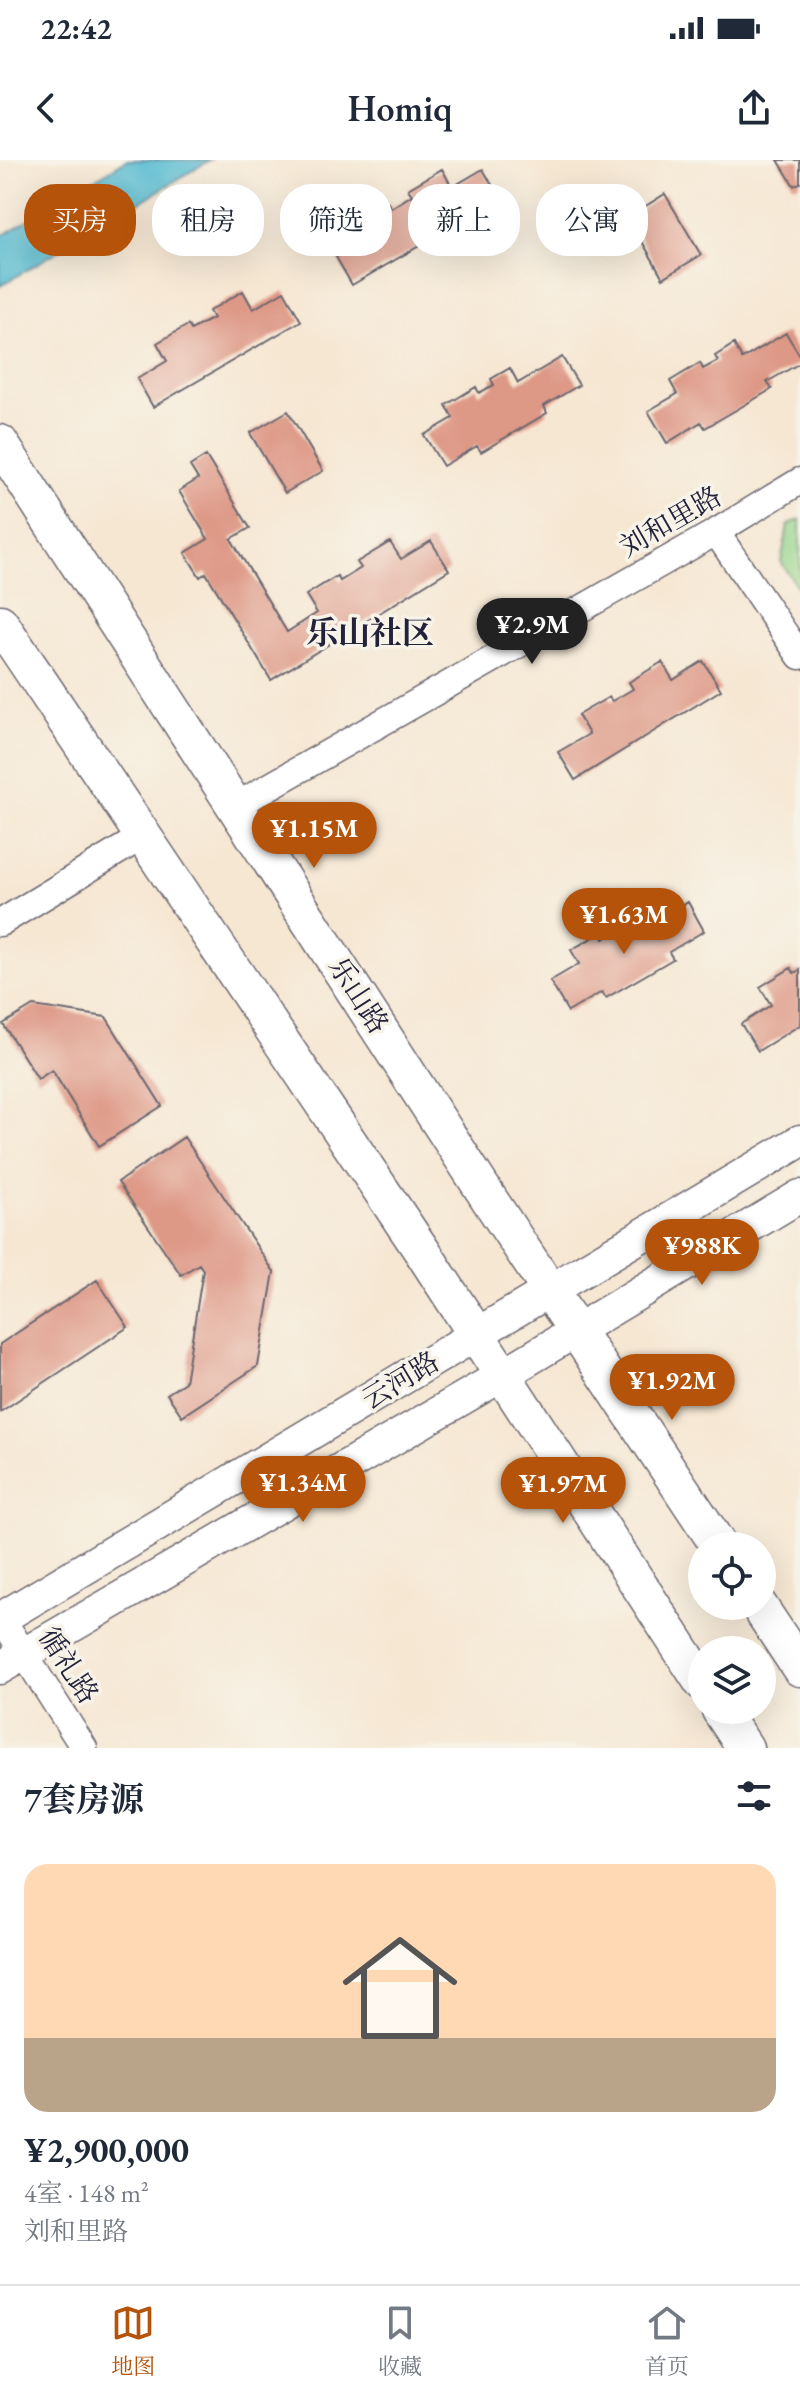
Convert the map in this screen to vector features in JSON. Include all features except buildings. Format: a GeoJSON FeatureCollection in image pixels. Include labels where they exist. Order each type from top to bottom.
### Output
{"type":"FeatureCollection","features":[{"type":"Feature","properties":{"kind":"main road","name":"乐山路"},"geometry":{"type":"LineString","coordinates":[[0,443],[710,1532]]}},
{"type":"Feature","properties":{"kind":"main road"},"geometry":{"type":"LineString","coordinates":[[0,623],[475,1335],[688,1661]]}},
{"type":"Feature","properties":{"kind":"main road"},"geometry":{"type":"LineString","coordinates":[[768,1620],[800,1668]]}},
{"type":"Feature","properties":{"kind":"main road"},"geometry":{"type":"LineString","coordinates":[[729,1724],[745,1748]]}},
{"type":"Feature","properties":{"kind":"street","name":"刘和里路"},"geometry":{"type":"LineString","coordinates":[[237,805],[800,481]]}},
{"type":"Feature","properties":{"kind":"street"},"geometry":{"type":"LineString","coordinates":[[716,532],[800,656]]}},
{"type":"Feature","properties":{"kind":"street"},"geometry":{"type":"LineString","coordinates":[[0,923],[143,836]]}},
{"type":"Feature","properties":{"kind":"street","name":"云河路"},"geometry":{"type":"LineString","coordinates":[[0,1617],[800,1141]]}},
{"type":"Feature","properties":{"kind":"street","name":"云河路"},"geometry":{"type":"LineString","coordinates":[[12,1661],[501,1376],[800,1196]]}},
{"type":"Feature","properties":{"kind":"street","name":"循礼路"},"geometry":{"type":"LineString","coordinates":[[0,1617],[12,1661],[84,1748]]}},
{"type":"Feature","properties":{"kind":"green space"},"geometry":{"type":"Polygon","coordinates":[[[800,519],[800,591],[781,562],[788,525],[800,519]]]}},
{"type":"Feature","properties":{"kind":"water"},"geometry":{"type":"Polygon","coordinates":[[[126,160],[210,160],[170,184],[152,184],[152,195],[136,204],[136,184],[87,184],[126,160]]]}},
{"type":"Feature","properties":{"kind":"water"},"geometry":{"type":"Polygon","coordinates":[[[24,222],[24,256],[50,256],[0,286],[0,237],[24,222]]]}},
{"type":"Feature","properties":{"kind":"district","name":"乐山社区"},"geometry":{"type":"Point","coordinates":[370,633]}}]}
